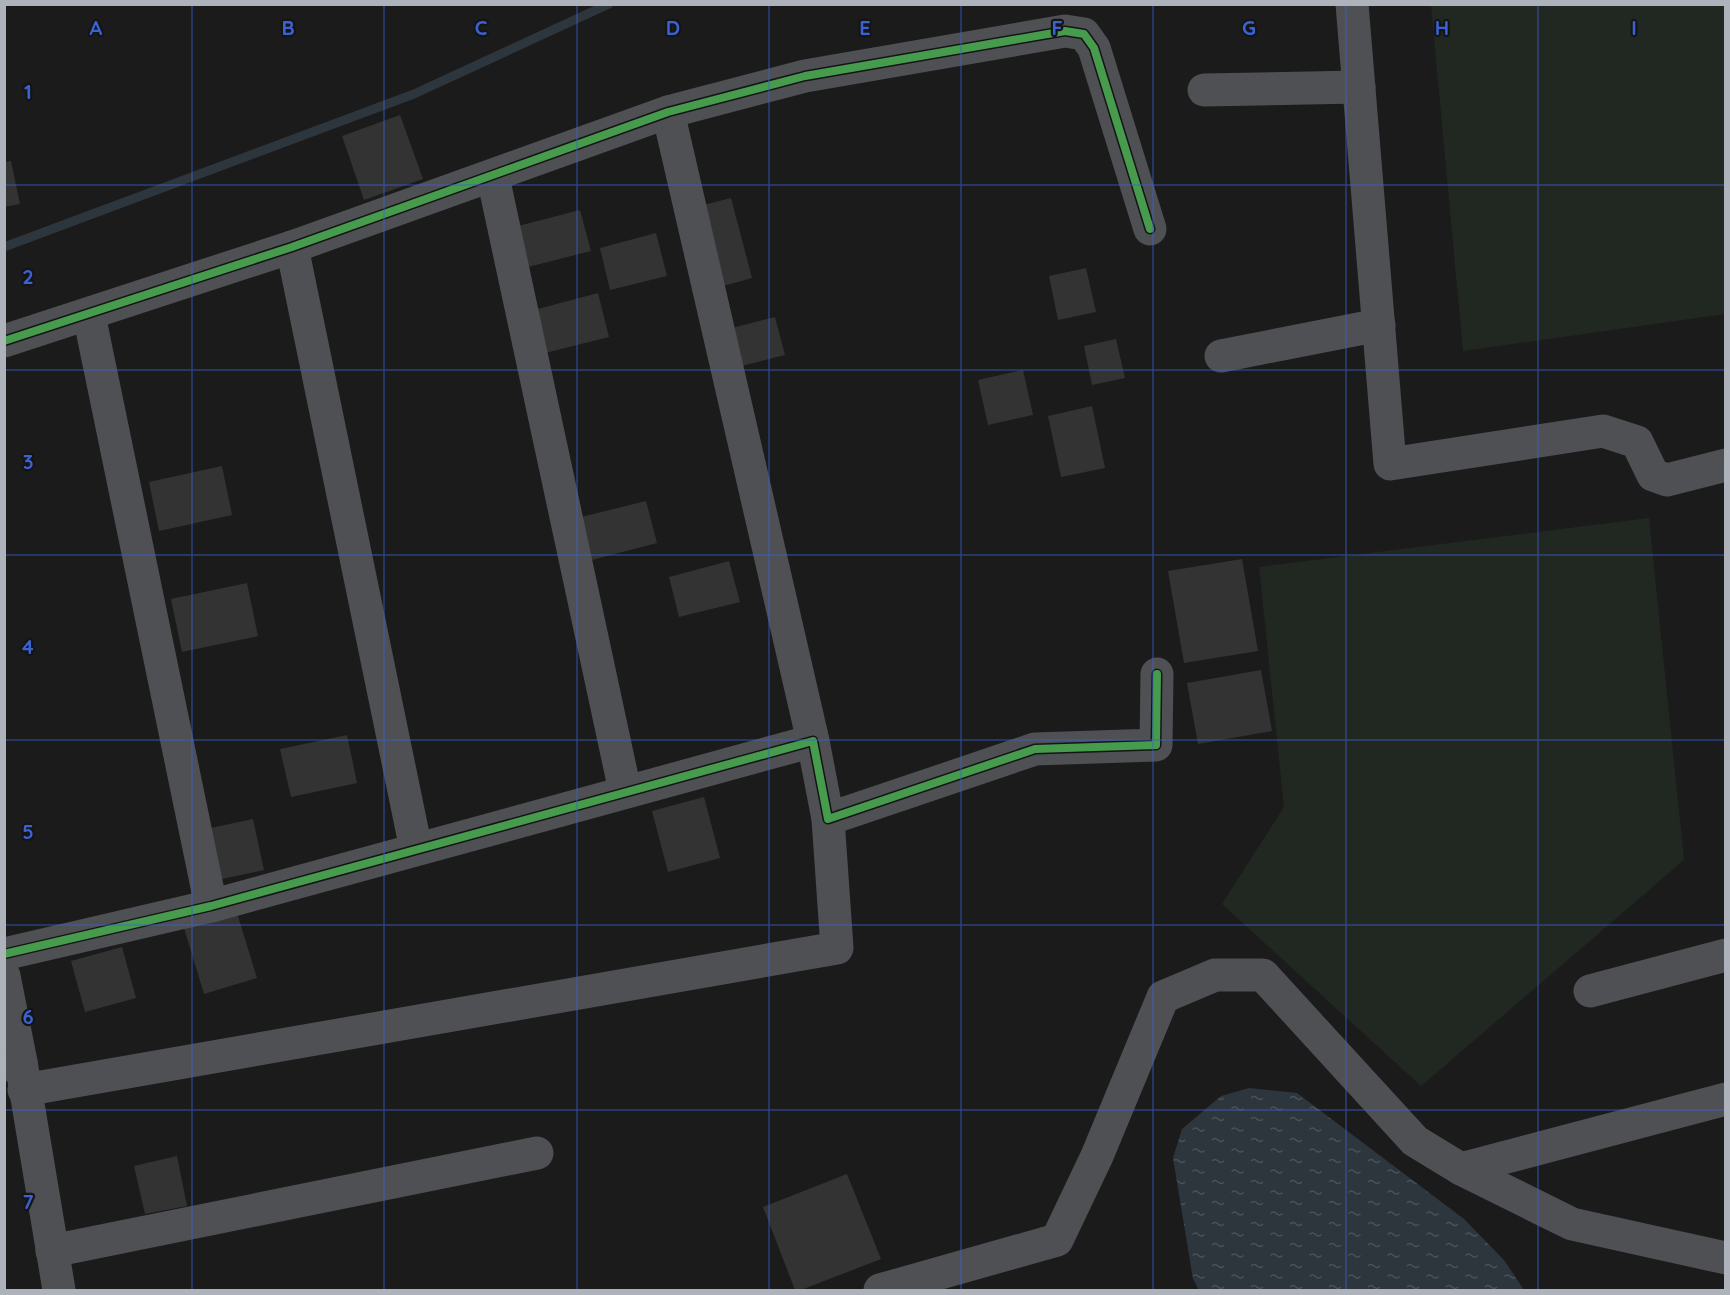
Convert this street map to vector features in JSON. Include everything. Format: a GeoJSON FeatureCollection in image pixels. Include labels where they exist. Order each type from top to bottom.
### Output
{"type":"FeatureCollection","features":[{"type":"Feature","properties":{"kind":"street"},"geometry":{"type":"LineString","coordinates":[[1352,4],[1390,464],[1603,431],[1637,442],[1653,475],[1667,480],[1725,465]]}},
{"type":"Feature","properties":{"kind":"street"},"geometry":{"type":"LineString","coordinates":[[4,340],[89,315],[292,248],[668,112],[805,76],[1065,31],[1083,34],[1094,48],[1150,229]]}},
{"type":"Feature","properties":{"kind":"street"},"geometry":{"type":"LineString","coordinates":[[1204,90],[1359,87]]}},
{"type":"Feature","properties":{"kind":"street"},"geometry":{"type":"LineString","coordinates":[[17,1072],[837,948],[828,819],[813,741],[668,112]]}},
{"type":"Feature","properties":{"kind":"street"},"geometry":{"type":"LineString","coordinates":[[493,177],[625,791]]}},
{"type":"Feature","properties":{"kind":"street"},"geometry":{"type":"LineString","coordinates":[[292,248],[416,849]]}},
{"type":"Feature","properties":{"kind":"street"},"geometry":{"type":"LineString","coordinates":[[89,315],[211,906]]}},
{"type":"Feature","properties":{"kind":"street"},"geometry":{"type":"LineString","coordinates":[[1221,356],[1379,325]]}},
{"type":"Feature","properties":{"kind":"street"},"geometry":{"type":"LineString","coordinates":[[828,819],[1035,749],[1156,745],[1156,674]]}},
{"type":"Feature","properties":{"kind":"street"},"geometry":{"type":"LineString","coordinates":[[4,954],[211,906],[813,741]]}},
{"type":"Feature","properties":{"kind":"street"},"geometry":{"type":"LineString","coordinates":[[1590,991],[1725,955]]}},
{"type":"Feature","properties":{"kind":"street"},"geometry":{"type":"LineString","coordinates":[[880,1290],[1057,1240],[1097,1156],[1163,997],[1215,975],[1263,975],[1415,1141],[1461,1169],[1572,1224],[1725,1258]]}},
{"type":"Feature","properties":{"kind":"street"},"geometry":{"type":"LineString","coordinates":[[4,976],[17,1072],[59,1290]]}},
{"type":"Feature","properties":{"kind":"street"},"geometry":{"type":"LineString","coordinates":[[1461,1169],[1725,1099]]}},
{"type":"Feature","properties":{"kind":"street"},"geometry":{"type":"LineString","coordinates":[[52,1251],[537,1153]]}},
{"type":"Feature","properties":{"kind":"shaded area"},"geometry":{"type":"Polygon","coordinates":[[[1431,5],[1725,5],[1725,314],[1463,351],[1431,5]]]}},
{"type":"Feature","properties":{"kind":"shaded area"},"geometry":{"type":"Polygon","coordinates":[[[1649,518],[1684,860],[1421,1086],[1222,904],[1284,807],[1259,567],[1649,518]]]}},
{"type":"Feature","properties":{"kind":"water"},"geometry":{"type":"Polygon","coordinates":[[[1249,1088],[1297,1093],[1464,1219],[1504,1260],[1524,1290],[1199,1290],[1193,1279],[1173,1158],[1182,1129],[1221,1096],[1249,1088]]]}},
{"type":"Feature","properties":{"kind":"building"},"geometry":{"type":"Polygon","coordinates":[[[400,115],[423,179],[364,200],[342,136],[400,115]]]}},
{"type":"Feature","properties":{"kind":"building"},"geometry":{"type":"Polygon","coordinates":[[[11,161],[20,204],[4,207],[4,162],[11,161]]]}},
{"type":"Feature","properties":{"kind":"building"},"geometry":{"type":"Polygon","coordinates":[[[731,198],[752,278],[716,288],[696,207],[731,198]]]}},
{"type":"Feature","properties":{"kind":"building"},"geometry":{"type":"Polygon","coordinates":[[[580,210],[591,251],[528,267],[518,226],[580,210]]]}},
{"type":"Feature","properties":{"kind":"building"},"geometry":{"type":"Polygon","coordinates":[[[656,233],[667,276],[610,290],[600,248],[656,233]]]}},
{"type":"Feature","properties":{"kind":"building"},"geometry":{"type":"Polygon","coordinates":[[[1086,268],[1096,312],[1058,320],[1049,276],[1086,268]]]}},
{"type":"Feature","properties":{"kind":"building"},"geometry":{"type":"Polygon","coordinates":[[[598,293],[609,337],[541,354],[530,311],[598,293]]]}},
{"type":"Feature","properties":{"kind":"building"},"geometry":{"type":"Polygon","coordinates":[[[775,317],[785,355],[738,367],[728,329],[775,317]]]}},
{"type":"Feature","properties":{"kind":"building"},"geometry":{"type":"Polygon","coordinates":[[[1116,339],[1125,378],[1092,385],[1084,346],[1116,339]]]}},
{"type":"Feature","properties":{"kind":"building"},"geometry":{"type":"Polygon","coordinates":[[[1023,370],[1033,415],[988,425],[978,380],[1023,370]]]}},
{"type":"Feature","properties":{"kind":"building"},"geometry":{"type":"Polygon","coordinates":[[[1092,406],[1105,468],[1061,477],[1048,416],[1092,406]]]}},
{"type":"Feature","properties":{"kind":"building"},"geometry":{"type":"Polygon","coordinates":[[[222,466],[232,515],[159,531],[149,482],[222,466]]]}},
{"type":"Feature","properties":{"kind":"building"},"geometry":{"type":"Polygon","coordinates":[[[646,501],[657,543],[588,561],[577,518],[646,501]]]}},
{"type":"Feature","properties":{"kind":"building"},"geometry":{"type":"Polygon","coordinates":[[[1242,559],[1258,651],[1184,663],[1168,571],[1242,559]]]}},
{"type":"Feature","properties":{"kind":"building"},"geometry":{"type":"Polygon","coordinates":[[[729,561],[740,602],[679,617],[669,577],[729,561]]]}},
{"type":"Feature","properties":{"kind":"building"},"geometry":{"type":"Polygon","coordinates":[[[247,583],[258,636],[182,652],[171,599],[247,583]]]}},
{"type":"Feature","properties":{"kind":"building"},"geometry":{"type":"Polygon","coordinates":[[[1261,670],[1272,731],[1198,744],[1187,683],[1261,670]]]}},
{"type":"Feature","properties":{"kind":"building"},"geometry":{"type":"Polygon","coordinates":[[[347,735],[357,783],[291,797],[280,749],[347,735]]]}},
{"type":"Feature","properties":{"kind":"building"},"geometry":{"type":"Polygon","coordinates":[[[704,797],[720,858],[668,872],[652,811],[704,797]]]}},
{"type":"Feature","properties":{"kind":"building"},"geometry":{"type":"Polygon","coordinates":[[[253,819],[264,870],[217,880],[206,829],[253,819]]]}},
{"type":"Feature","properties":{"kind":"building"},"geometry":{"type":"Polygon","coordinates":[[[237,913],[257,978],[204,994],[184,928],[237,913]]]}},
{"type":"Feature","properties":{"kind":"building"},"geometry":{"type":"Polygon","coordinates":[[[122,947],[136,998],[85,1012],[71,961],[122,947]]]}},
{"type":"Feature","properties":{"kind":"building"},"geometry":{"type":"Polygon","coordinates":[[[177,1156],[187,1206],[145,1214],[134,1166],[177,1156]]]}},
{"type":"Feature","properties":{"kind":"building"},"geometry":{"type":"Polygon","coordinates":[[[847,1174],[881,1259],[801,1290],[795,1290],[763,1207],[847,1174]]]}},
{"type":"Feature","properties":{"kind":"waterway"},"geometry":{"type":"LineString","coordinates":[[4,247],[414,94],[609,4]]}},
{"type":"Feature","properties":{"kind":"cycle path"},"geometry":{"type":"LineString","coordinates":[[4,341],[292,247],[668,112],[805,76],[1065,31],[1084,34],[1094,48],[1150,229]]}},
{"type":"Feature","properties":{"kind":"cycle path"},"geometry":{"type":"LineString","coordinates":[[4,954],[211,906],[813,741],[828,819],[1035,749],[1156,745],[1157,674]]}}]}
